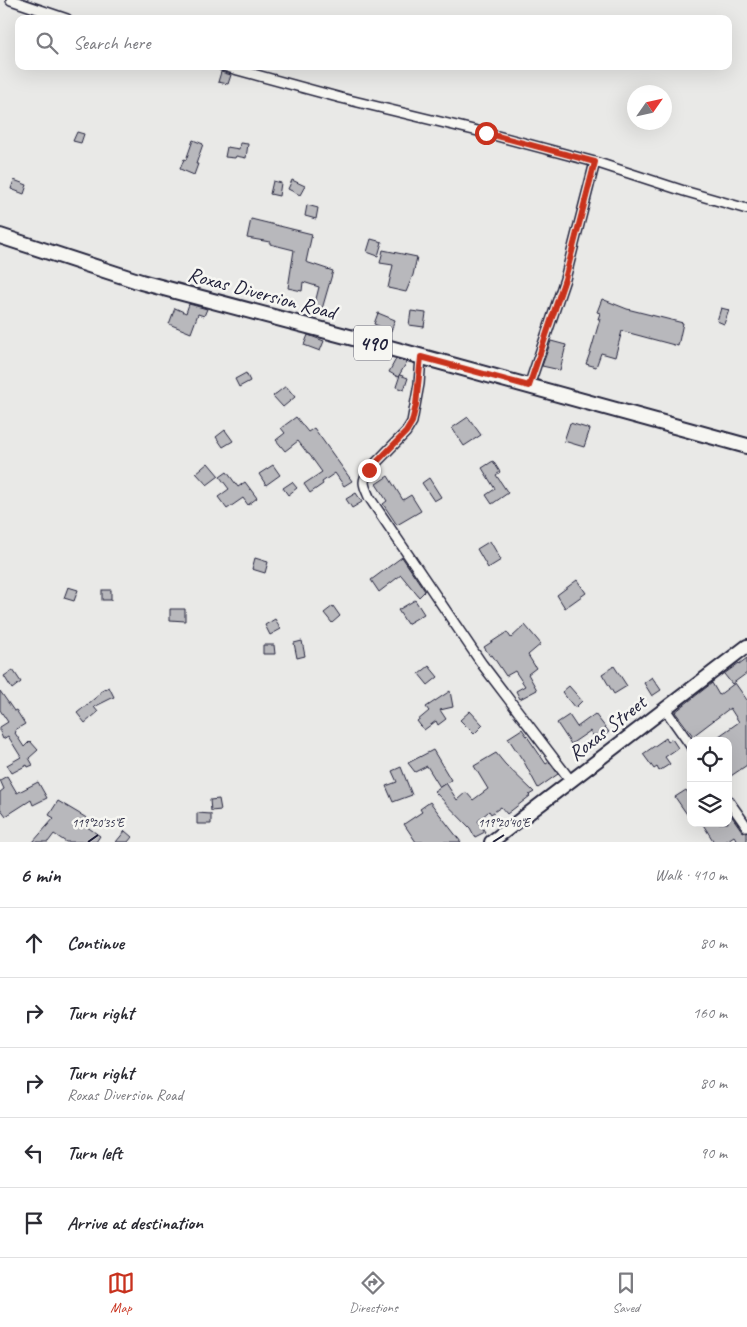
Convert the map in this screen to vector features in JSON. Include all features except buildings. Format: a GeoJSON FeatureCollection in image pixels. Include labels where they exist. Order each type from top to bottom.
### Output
{"type":"FeatureCollection","features":[{"type":"Feature","properties":{"kind":"main road","name":"Roxas Diversion Road"},"geometry":{"type":"LineString","coordinates":[[0,236],[141,282],[747,446]]}},
{"type":"Feature","properties":{"kind":"main road","name":"Roxas Street"},"geometry":{"type":"LineString","coordinates":[[491,842],[747,646]]}},
{"type":"Feature","properties":{"kind":"street"},"geometry":{"type":"LineString","coordinates":[[11,0],[55,15]]}},
{"type":"Feature","properties":{"kind":"street"},"geometry":{"type":"LineString","coordinates":[[238,70],[595,162],[747,209]]}},
{"type":"Feature","properties":{"kind":"street"},"geometry":{"type":"LineString","coordinates":[[529,386],[565,279],[595,162]]}},
{"type":"Feature","properties":{"kind":"street"},"geometry":{"type":"LineString","coordinates":[[421,357],[417,398],[412,422],[406,432],[369,470],[364,477],[364,485],[369,497],[482,664],[571,782]]}},
{"type":"Feature","properties":{"kind":"street"},"geometry":{"type":"LineString","coordinates":[[665,709],[687,740]]}},
{"type":"Feature","properties":{"kind":"street"},"geometry":{"type":"LineString","coordinates":[[732,806],[747,827]]}},
{"type":"Feature","properties":{"kind":"route"},"geometry":{"type":"LineString","coordinates":[[369,470],[406,432],[412,422],[419,384],[421,357],[529,386],[565,279],[595,162],[486,133]]}}]}
